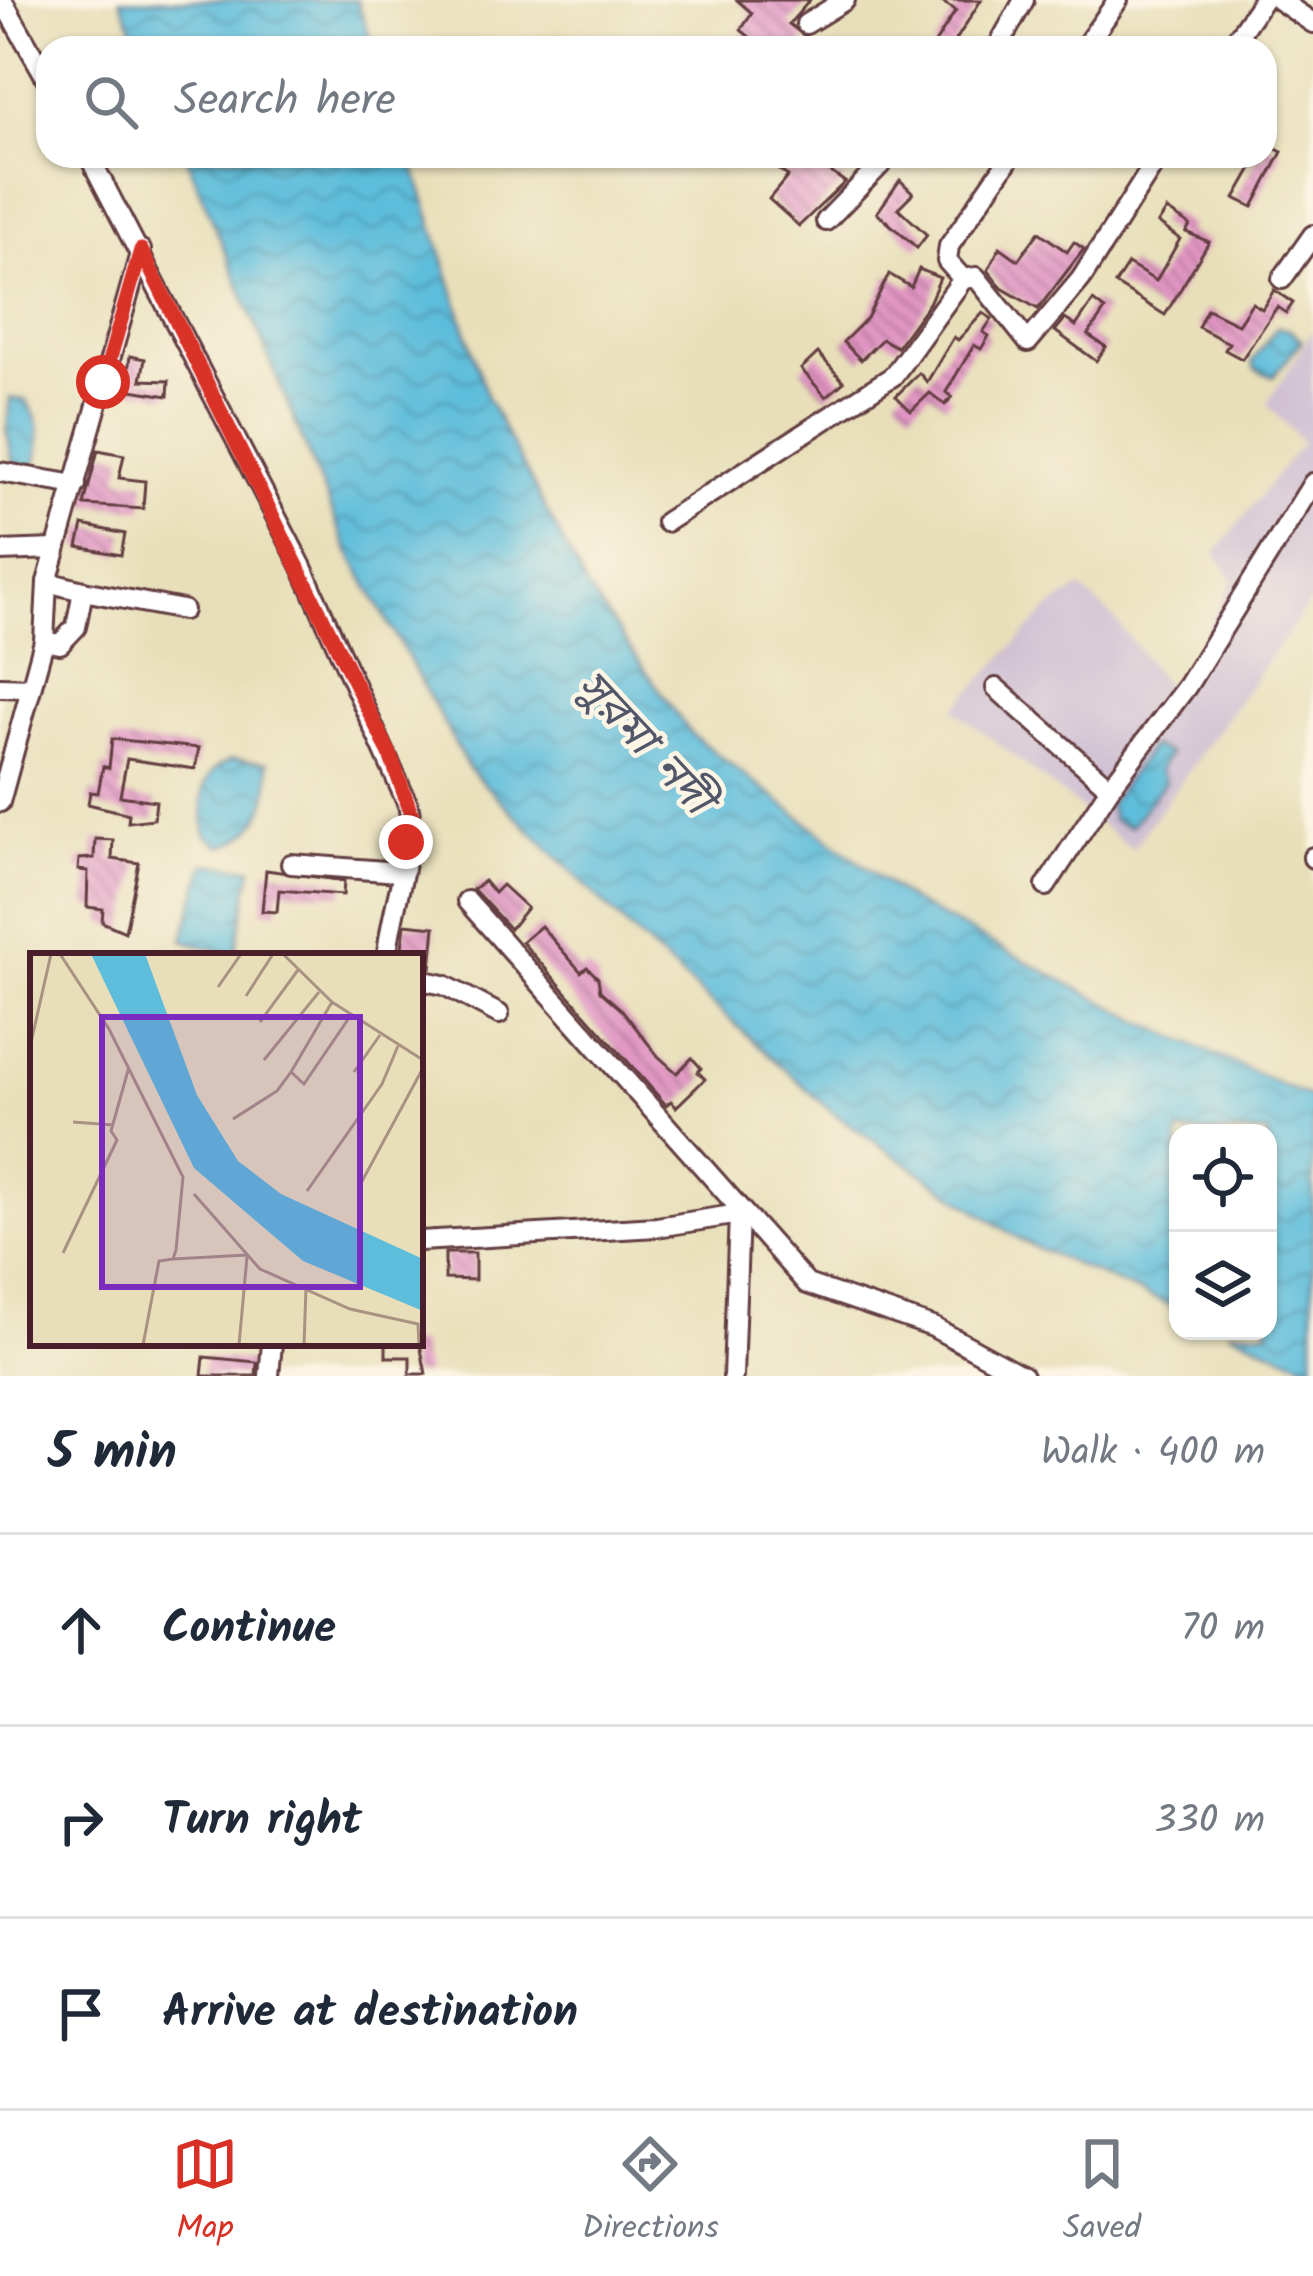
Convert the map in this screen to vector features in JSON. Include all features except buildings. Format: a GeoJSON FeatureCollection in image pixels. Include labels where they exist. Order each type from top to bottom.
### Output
{"type":"FeatureCollection","features":[{"type":"Feature","properties":{"kind":"street"},"geometry":{"type":"LineString","coordinates":[[2,0],[36,60]]}},
{"type":"Feature","properties":{"kind":"street"},"geometry":{"type":"LineString","coordinates":[[806,24],[845,0]]}},
{"type":"Feature","properties":{"kind":"street"},"geometry":{"type":"LineString","coordinates":[[1004,36],[1024,0]]}},
{"type":"Feature","properties":{"kind":"street"},"geometry":{"type":"LineString","coordinates":[[1092,36],[1118,0]]}},
{"type":"Feature","properties":{"kind":"street"},"geometry":{"type":"LineString","coordinates":[[1238,36],[1263,0]]}},
{"type":"Feature","properties":{"kind":"street"},"geometry":{"type":"LineString","coordinates":[[1279,0],[1313,23]]}},
{"type":"Feature","properties":{"kind":"street"},"geometry":{"type":"LineString","coordinates":[[96,168],[141,250],[389,752],[412,815],[387,953]]}},
{"type":"Feature","properties":{"kind":"street"},"geometry":{"type":"LineString","coordinates":[[826,221],[877,168]]}},
{"type":"Feature","properties":{"kind":"street"},"geometry":{"type":"LineString","coordinates":[[963,279],[946,261],[949,247],[1003,168]]}},
{"type":"Feature","properties":{"kind":"street"},"geometry":{"type":"LineString","coordinates":[[666,522],[893,376],[963,279],[976,277],[1028,342],[1081,279],[1151,168]]}},
{"type":"Feature","properties":{"kind":"street"},"geometry":{"type":"LineString","coordinates":[[1282,279],[1313,235]]}},
{"type":"Feature","properties":{"kind":"street"},"geometry":{"type":"LineString","coordinates":[[0,802],[44,641],[47,582],[55,549],[141,250]]}},
{"type":"Feature","properties":{"kind":"street"},"geometry":{"type":"LineString","coordinates":[[0,472],[76,485]]}},
{"type":"Feature","properties":{"kind":"street"},"geometry":{"type":"LineString","coordinates":[[1046,886],[1110,788],[1187,686],[1313,484]]}},
{"type":"Feature","properties":{"kind":"street"},"geometry":{"type":"LineString","coordinates":[[0,550],[55,549]]}},
{"type":"Feature","properties":{"kind":"street"},"geometry":{"type":"LineString","coordinates":[[47,582],[183,610]]}},
{"type":"Feature","properties":{"kind":"street"},"geometry":{"type":"LineString","coordinates":[[44,641],[61,644],[76,627],[82,591]]}},
{"type":"Feature","properties":{"kind":"street"},"geometry":{"type":"LineString","coordinates":[[0,687],[31,688]]}},
{"type":"Feature","properties":{"kind":"street"},"geometry":{"type":"LineString","coordinates":[[996,688],[1110,788]]}},
{"type":"Feature","properties":{"kind":"street"},"geometry":{"type":"LineString","coordinates":[[291,864],[399,872]]}},
{"type":"Feature","properties":{"kind":"street"},"geometry":{"type":"LineString","coordinates":[[467,901],[740,1214],[807,1284],[933,1327],[1023,1376]]}},
{"type":"Feature","properties":{"kind":"street"},"geometry":{"type":"LineString","coordinates":[[423,981],[444,985],[499,1015]]}},
{"type":"Feature","properties":{"kind":"street"},"geometry":{"type":"LineString","coordinates":[[423,1241],[657,1227],[740,1214]]}},
{"type":"Feature","properties":{"kind":"street"},"geometry":{"type":"LineString","coordinates":[[733,1376],[740,1214]]}},
{"type":"Feature","properties":{"kind":"street"},"geometry":{"type":"LineString","coordinates":[[269,1376],[272,1346]]}},
{"type":"Feature","properties":{"kind":"shaded area"},"geometry":{"type":"Polygon","coordinates":[[[1313,330],[1313,598],[1132,849],[954,709],[1049,609],[1080,588],[1114,618],[1173,694],[1233,581],[1216,553],[1302,442],[1267,404],[1313,330]]]}},
{"type":"Feature","properties":{"kind":"water"},"geometry":{"type":"Polygon","coordinates":[[[120,0],[357,0],[370,36],[136,36],[120,0]]]}},
{"type":"Feature","properties":{"kind":"water","name":"সুরমা নদী"},"geometry":{"type":"Polygon","coordinates":[[[191,168],[415,168],[487,397],[587,588],[691,734],[909,900],[1142,1022],[1313,1099],[1313,1367],[1249,1340],[1277,1340],[1277,1124],[1169,1124],[1169,1305],[1023,1242],[836,1115],[628,928],[469,769],[346,546],[191,168]]]}},
{"type":"Feature","properties":{"kind":"water"},"geometry":{"type":"Polygon","coordinates":[[[1277,327],[1291,330],[1302,341],[1273,377],[1255,369],[1252,362],[1277,327]]]}},
{"type":"Feature","properties":{"kind":"water"},"geometry":{"type":"Polygon","coordinates":[[[10,398],[25,400],[37,424],[40,441],[33,467],[13,464],[7,430],[10,398]]]}},
{"type":"Feature","properties":{"kind":"water"},"geometry":{"type":"Polygon","coordinates":[[[1151,746],[1169,754],[1159,769],[1165,782],[1130,827],[1112,820],[1109,804],[1151,746]]]}},
{"type":"Feature","properties":{"kind":"water"},"geometry":{"type":"Polygon","coordinates":[[[233,759],[268,762],[268,790],[254,826],[221,846],[206,835],[204,789],[213,771],[233,759]]]}},
{"type":"Feature","properties":{"kind":"water"},"geometry":{"type":"Polygon","coordinates":[[[205,864],[252,868],[236,953],[183,940],[205,864]]]}},
{"type":"Feature","properties":{"kind":"route"},"geometry":{"type":"LineString","coordinates":[[103,382],[141,250],[301,565],[389,752],[412,815],[406,842]]}}]}
